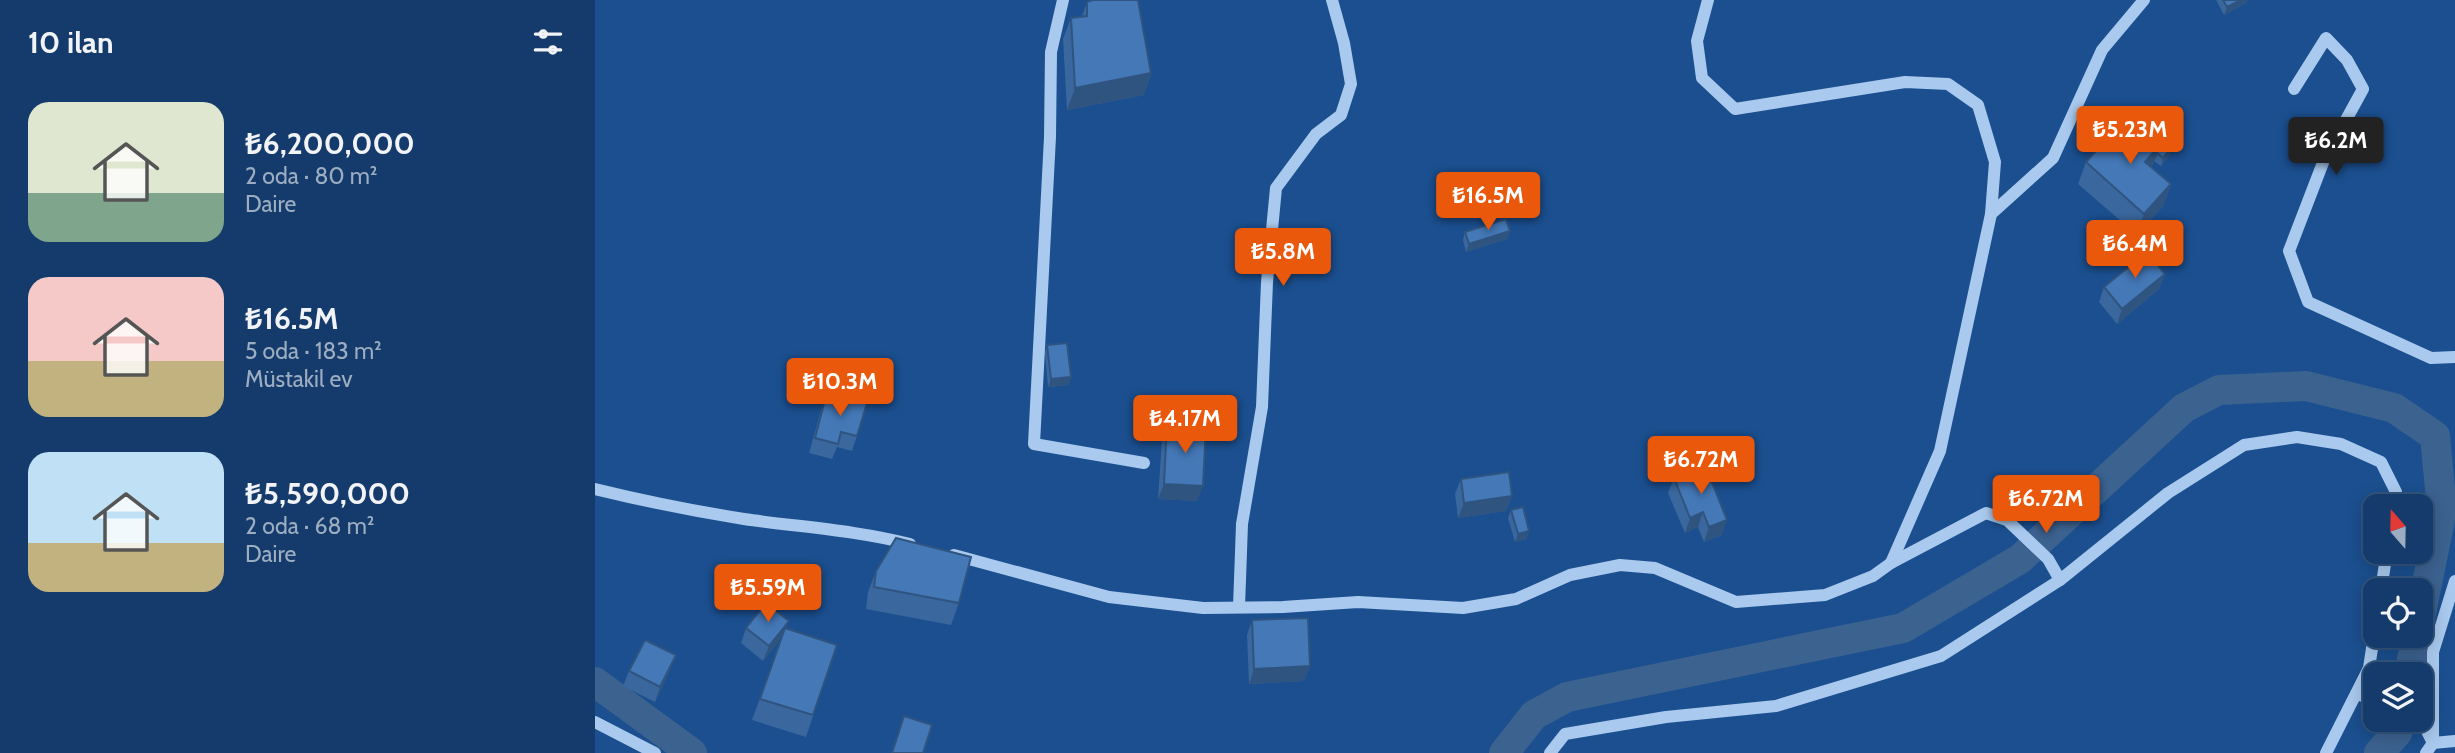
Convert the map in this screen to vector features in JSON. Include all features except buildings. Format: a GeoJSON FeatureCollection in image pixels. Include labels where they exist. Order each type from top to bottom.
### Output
{"type":"FeatureCollection","features":[{"type":"Feature","properties":{"kind":"street"},"geometry":{"type":"LineString","coordinates":[[1063,0],[1051,52],[1050,137],[1034,444],[1144,463]]}},
{"type":"Feature","properties":{"kind":"street"},"geometry":{"type":"LineString","coordinates":[[1239,607],[1242,524],[1262,407],[1267,282],[1276,188],[1316,134],[1341,116],[1351,84],[1344,43],[1332,0]]}},
{"type":"Feature","properties":{"kind":"street"},"geometry":{"type":"LineString","coordinates":[[1708,0],[1697,40],[1702,78],[1735,109],[1905,82],[1948,84],[1978,105],[1996,162],[1991,214],[1940,451],[1891,563]]}},
{"type":"Feature","properties":{"kind":"street"},"geometry":{"type":"LineString","coordinates":[[1991,214],[2053,158],[2102,50],[2144,0]]}},
{"type":"Feature","properties":{"kind":"street"},"geometry":{"type":"LineString","coordinates":[[2294,89],[2326,38],[2347,60],[2363,89],[2324,160],[2289,251],[2308,302],[2431,358],[2455,357]]}},
{"type":"Feature","properties":{"kind":"street"},"geometry":{"type":"LineString","coordinates":[[1550,753],[1566,734],[1666,717],[1776,706],[1941,656],[2060,580],[2168,493],[2244,445],[2297,437],[2341,444],[2381,462],[2396,494]]}},
{"type":"Feature","properties":{"kind":"street"},"geometry":{"type":"LineString","coordinates":[[595,489],[745,519],[873,534],[926,548]]}},
{"type":"Feature","properties":{"kind":"street"},"geometry":{"type":"LineString","coordinates":[[940,552],[1109,597],[1203,608],[1358,602],[1463,608],[1516,599],[1570,575],[1620,565],[1655,568],[1737,602],[1825,596],[1873,576],[1891,563],[1986,513],[2007,520],[2048,559],[2060,580]]}},
{"type":"Feature","properties":{"kind":"street"},"geometry":{"type":"LineString","coordinates":[[2455,581],[2433,652],[2430,748],[2455,741]]}},
{"type":"Feature","properties":{"kind":"street"},"geometry":{"type":"LineString","coordinates":[[2326,753],[2369,668],[2372,648]]}},
{"type":"Feature","properties":{"kind":"street"},"geometry":{"type":"LineString","coordinates":[[2357,694],[2363,696]]}},
{"type":"Feature","properties":{"kind":"street"},"geometry":{"type":"LineString","coordinates":[[596,724],[655,753]]}},
{"type":"Feature","properties":{"kind":"waterway"},"geometry":{"type":"LineString","coordinates":[[1504,753],[1534,715],[1567,697],[1903,628],[2020,559],[2184,408],[2219,390],[2306,386],[2394,408],[2435,436],[2442,510],[2428,578]]}},
{"type":"Feature","properties":{"kind":"waterway"},"geometry":{"type":"LineString","coordinates":[[2411,662],[2414,648]]}},
{"type":"Feature","properties":{"kind":"waterway"},"geometry":{"type":"LineString","coordinates":[[595,682],[692,753]]}},
{"type":"Feature","properties":{"kind":"waterway"},"geometry":{"type":"LineString","coordinates":[[2379,753],[2397,732]]}}]}
